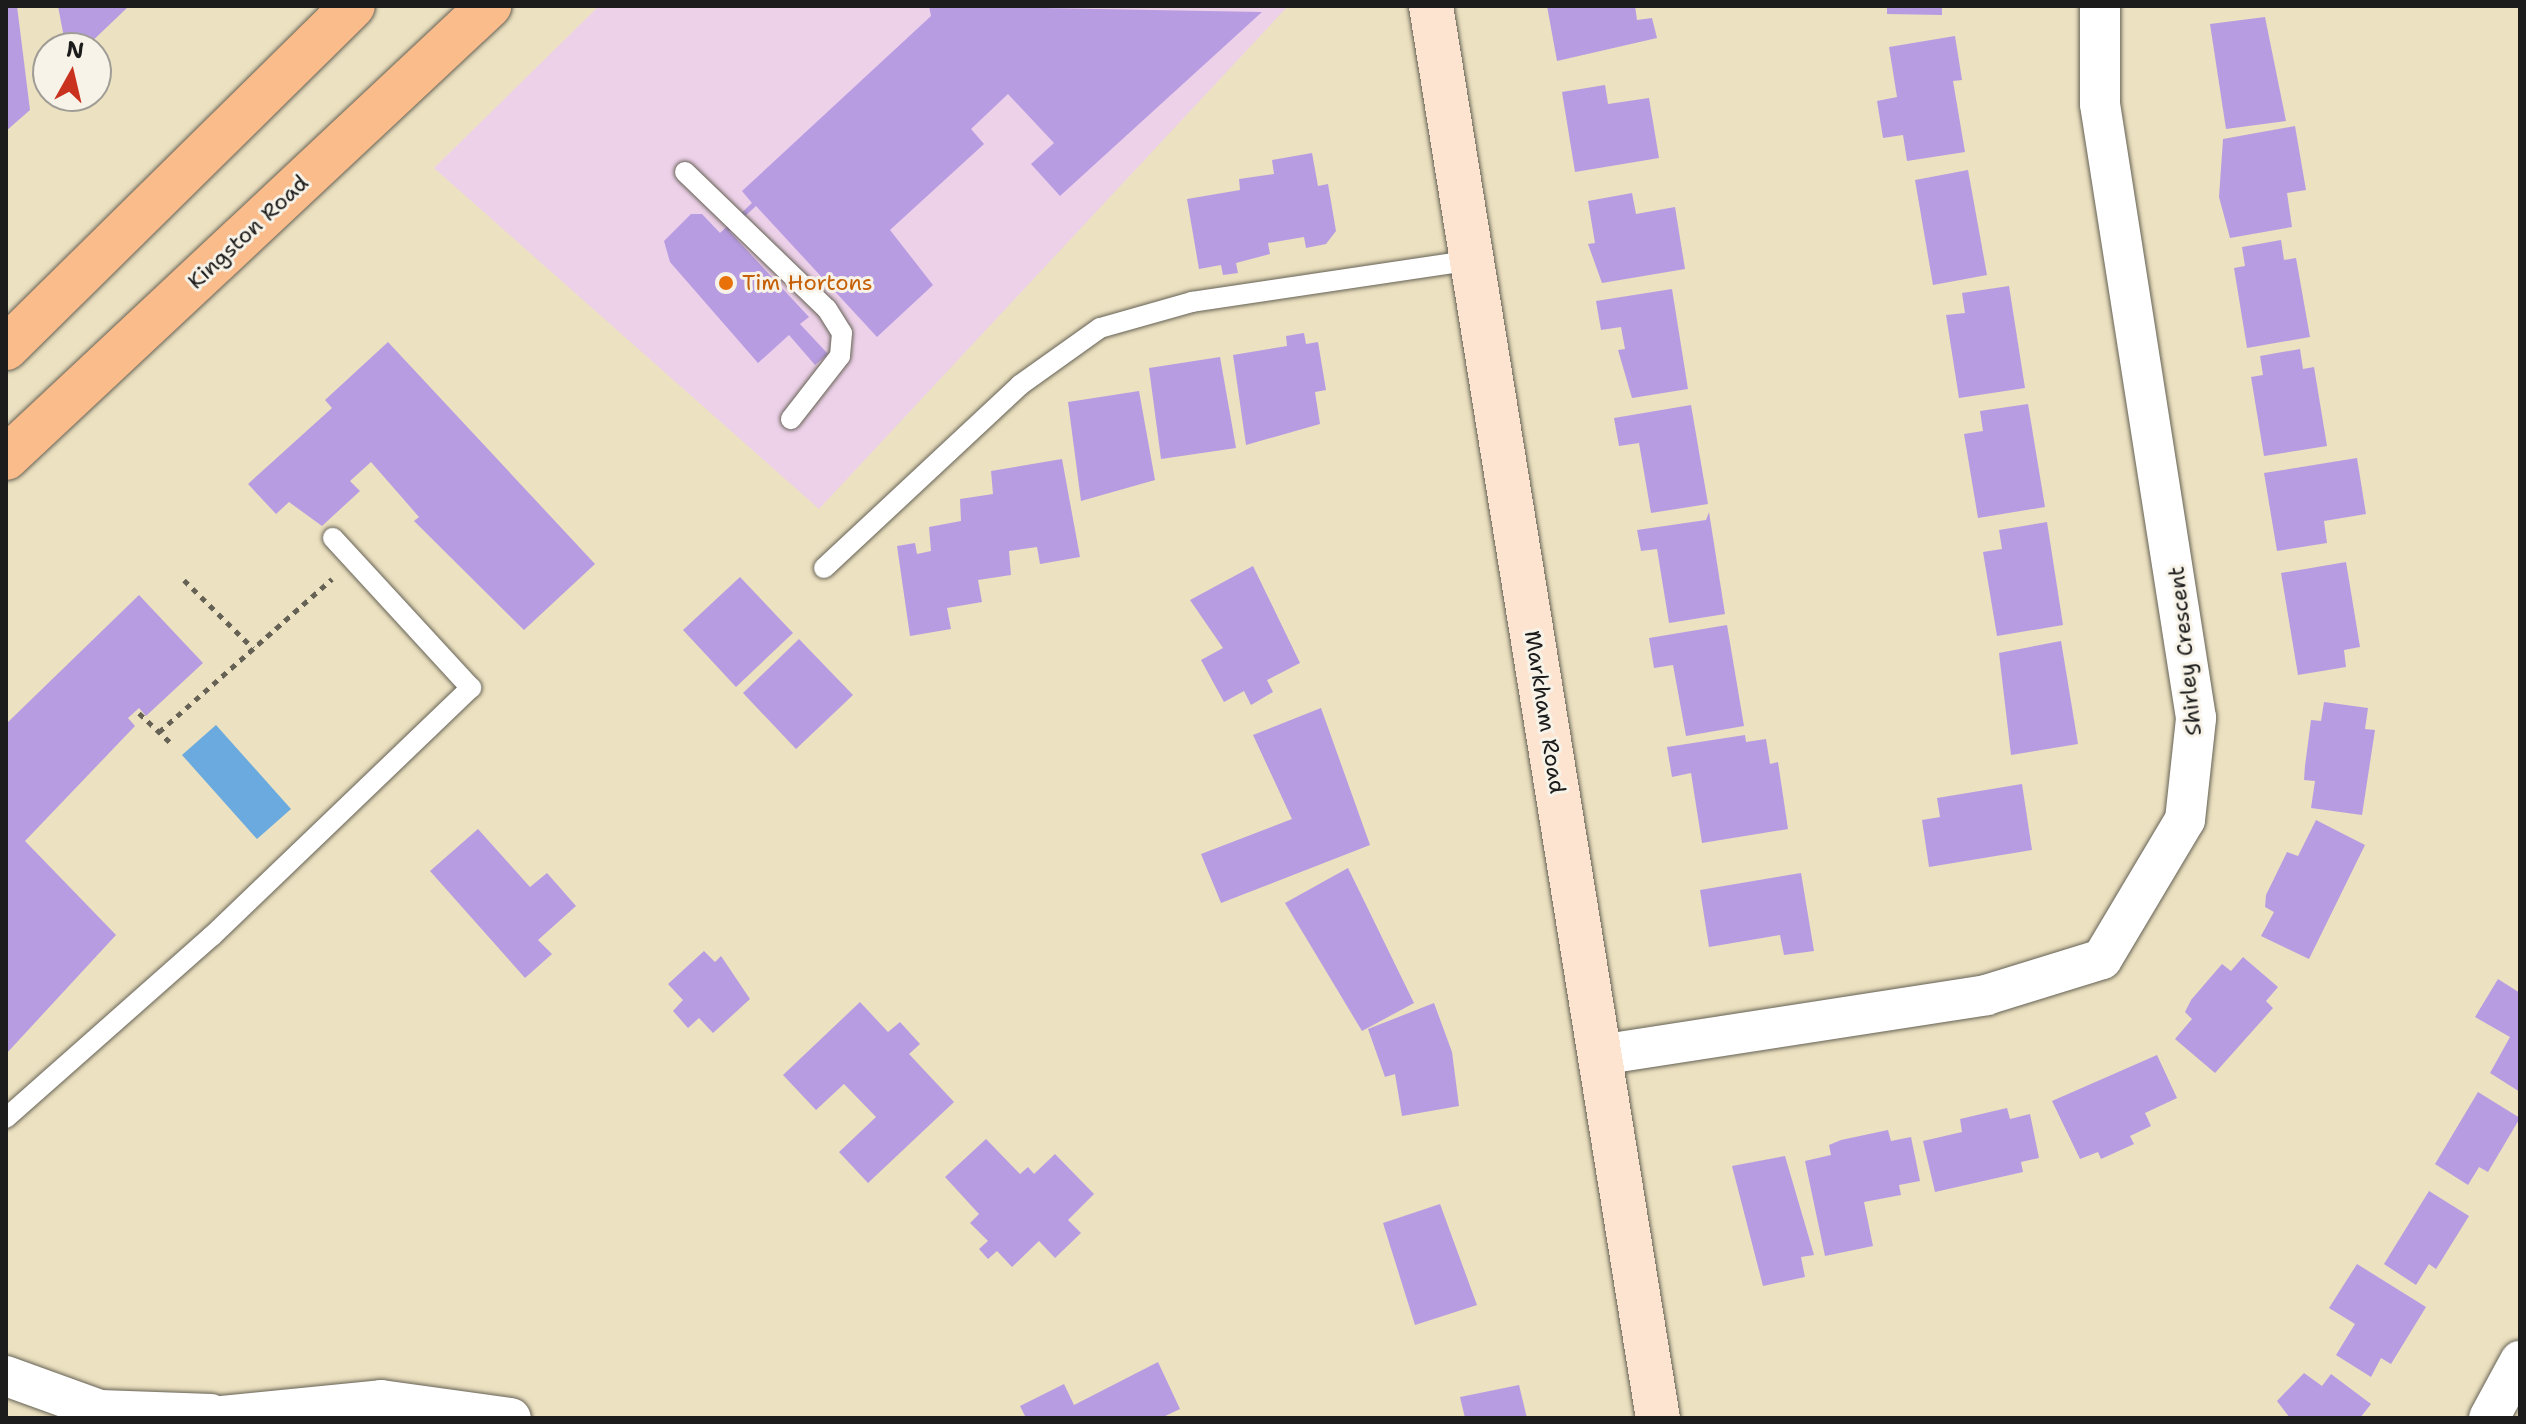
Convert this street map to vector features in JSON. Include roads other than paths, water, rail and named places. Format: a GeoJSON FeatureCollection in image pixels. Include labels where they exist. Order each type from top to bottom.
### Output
{"type":"FeatureCollection","features":[{"type":"Feature","properties":{"kind":"main road"},"geometry":{"type":"LineString","coordinates":[[6,348],[353,6]]}},
{"type":"Feature","properties":{"kind":"main road","name":"Kingston Road"},"geometry":{"type":"LineString","coordinates":[[6,458],[489,6]]}},
{"type":"Feature","properties":{"kind":"street","name":"Markham Road"},"geometry":{"type":"LineString","coordinates":[[1431,6],[1658,1418]]}},
{"type":"Feature","properties":{"kind":"street","name":"Shirley Crescent"},"geometry":{"type":"LineString","coordinates":[[1600,1055],[1986,995],[2102,959],[2185,820],[2196,718],[2100,104],[2100,6]]}},
{"type":"Feature","properties":{"kind":"street"},"geometry":{"type":"LineString","coordinates":[[2489,1418],[2520,1361]]}},
{"type":"Feature","properties":{"kind":"street"},"geometry":{"type":"LineString","coordinates":[[6,1376],[100,1410],[206,1416],[381,1400],[511,1418]]}},
{"type":"Feature","properties":{"kind":"lane"},"geometry":{"type":"LineString","coordinates":[[685,172],[827,309],[842,333],[840,356],[791,419]]}},
{"type":"Feature","properties":{"kind":"lane"},"geometry":{"type":"LineString","coordinates":[[824,568],[1020,385],[1100,328],[1192,302],[1473,260]]}},
{"type":"Feature","properties":{"kind":"lane"},"geometry":{"type":"LineString","coordinates":[[6,1118],[212,936],[471,688],[333,538]]}},
{"type":"Feature","properties":{"kind":"water"},"geometry":{"type":"Polygon","coordinates":[[[216,725],[291,809],[257,839],[182,755],[216,725]]]}},
{"type":"Feature","properties":{"kind":"place","name":"Tim Hortons"},"geometry":{"type":"Point","coordinates":[726,283]}}]}
